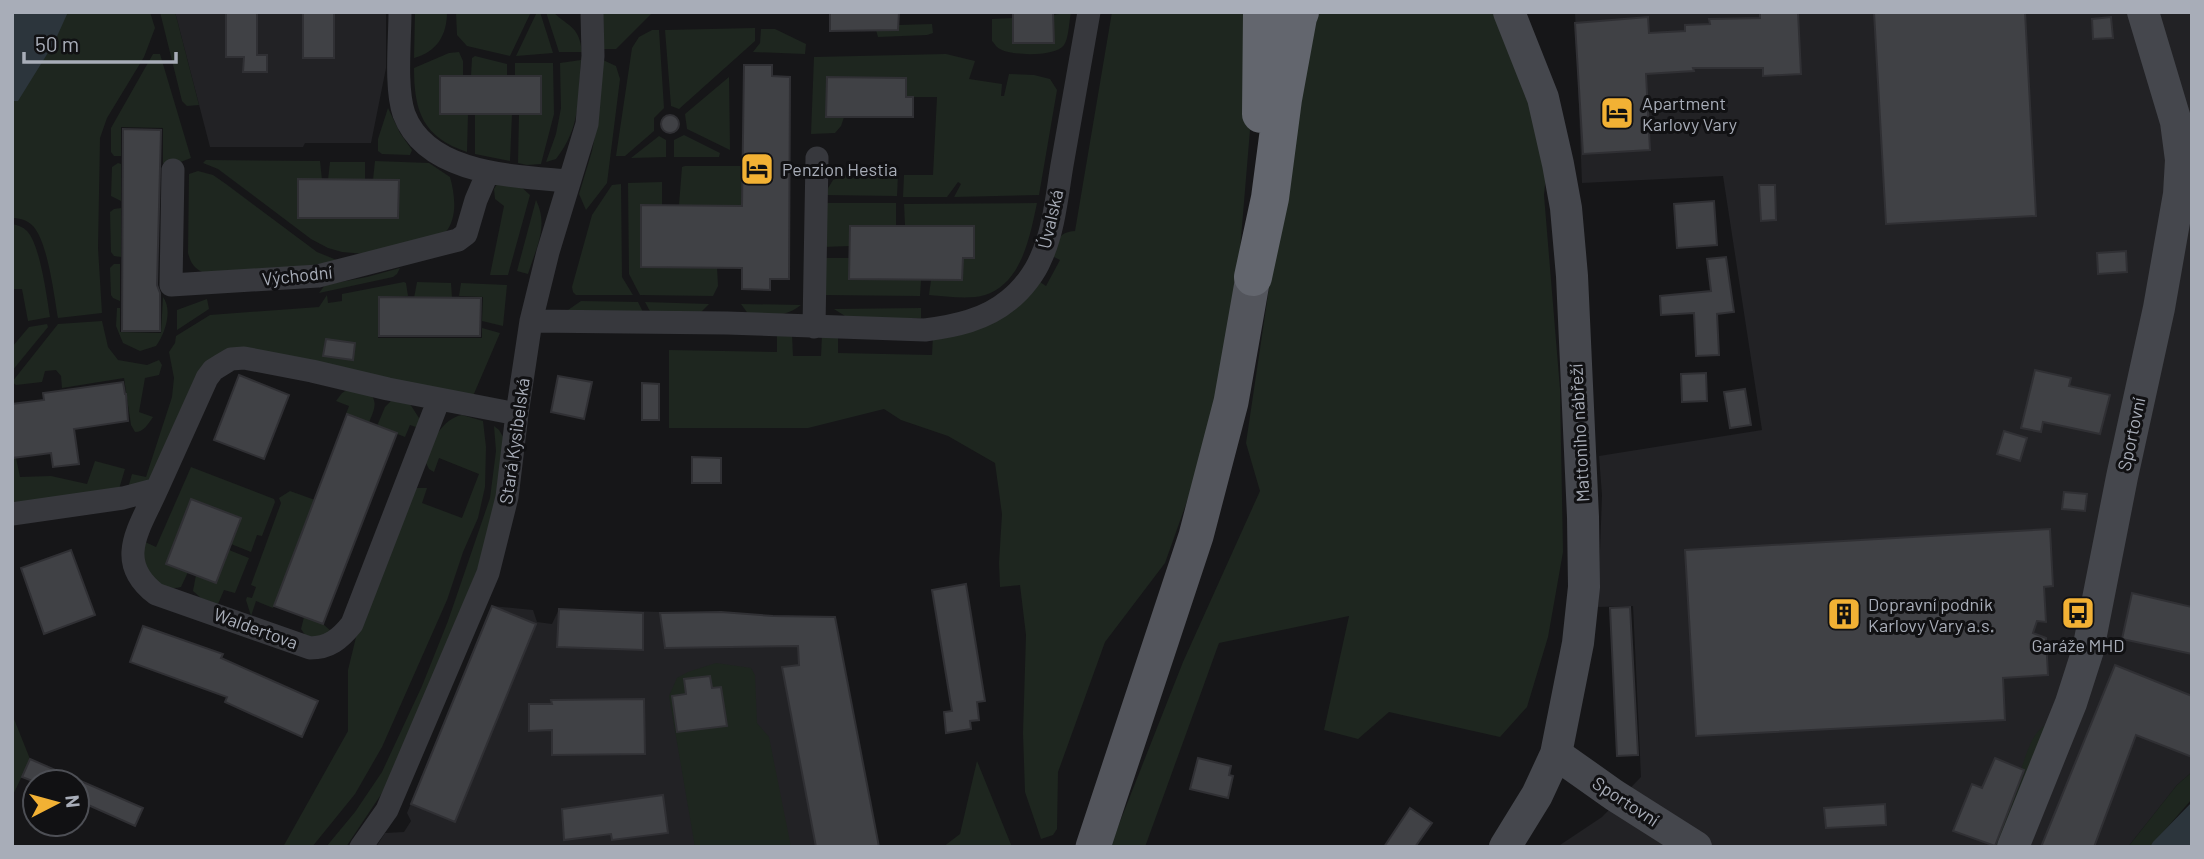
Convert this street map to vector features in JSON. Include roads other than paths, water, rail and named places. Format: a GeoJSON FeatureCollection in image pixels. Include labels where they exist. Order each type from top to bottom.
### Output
{"type":"FeatureCollection","features":[{"type":"Feature","properties":{"kind":"highway"},"geometry":{"type":"LineString","coordinates":[[1253,277],[1255,197],[1263,88],[1262,12]]}},
{"type":"Feature","properties":{"kind":"highway"},"geometry":{"type":"LineString","coordinates":[[1283,99],[1285,12]]}},
{"type":"Feature","properties":{"kind":"highway"},"geometry":{"type":"LineString","coordinates":[[1253,277],[1270,198],[1283,99],[1300,12]]}},
{"type":"Feature","properties":{"kind":"main road"},"geometry":{"type":"LineString","coordinates":[[1093,847],[1196,536],[1231,402],[1253,277]]}},
{"type":"Feature","properties":{"kind":"street"},"geometry":{"type":"LineString","coordinates":[[400,12],[401,94],[404,113],[412,128],[432,150],[446,159],[488,172],[569,181]]}},
{"type":"Feature","properties":{"kind":"street","name":"Stará Kysibelská"},"geometry":{"type":"LineString","coordinates":[[361,847],[387,810],[488,573],[507,497],[531,321],[587,124],[593,56],[592,12]]}},
{"type":"Feature","properties":{"kind":"street","name":"Úvalská"},"geometry":{"type":"LineString","coordinates":[[531,321],[727,323],[925,330],[951,327],[993,311],[1010,300],[1027,282],[1041,258],[1050,228],[1089,12]]}},
{"type":"Feature","properties":{"kind":"street","name":"Mattoniho nábřeží"},"geometry":{"type":"LineString","coordinates":[[1506,847],[1537,796],[1556,754],[1578,643],[1584,587],[1572,276],[1566,208],[1543,98],[1509,12]]}},
{"type":"Feature","properties":{"kind":"street","name":"Sportovní"},"geometry":{"type":"LineString","coordinates":[[2013,847],[2071,703],[2088,650],[2159,307],[2179,194],[2181,160],[2176,122],[2143,12]]}},
{"type":"Feature","properties":{"kind":"street"},"geometry":{"type":"LineString","coordinates":[[814,327],[817,158]]}},
{"type":"Feature","properties":{"kind":"street","name":"Východní"},"geometry":{"type":"LineString","coordinates":[[173,170],[171,285],[317,276],[458,240],[466,234],[488,172]]}},
{"type":"Feature","properties":{"kind":"street","name":"Waldertova"},"geometry":{"type":"LineString","coordinates":[[439,399],[352,624],[332,643],[321,648],[310,648],[156,594],[136,572],[133,542],[207,378],[213,370],[231,359],[244,358],[517,414]]}},
{"type":"Feature","properties":{"kind":"street"},"geometry":{"type":"LineString","coordinates":[[12,514],[123,498],[157,489]]}},
{"type":"Feature","properties":{"kind":"street","name":"Sportovní"},"geometry":{"type":"LineString","coordinates":[[1556,754],[1696,847]]}},
{"type":"Feature","properties":{"kind":"place","name":"Apartment Karlovy Vary"},"geometry":{"type":"Point","coordinates":[1617,113]}},
{"type":"Feature","properties":{"kind":"place","name":"Penzion Hestia"},"geometry":{"type":"Point","coordinates":[757,169]}},
{"type":"Feature","properties":{"kind":"place","name":"Garáže MHD"},"geometry":{"type":"Point","coordinates":[2078,613]}},
{"type":"Feature","properties":{"kind":"place","name":"Dopravní podnik Karlovy Vary a.s."},"geometry":{"type":"Point","coordinates":[1844,614]}}]}
